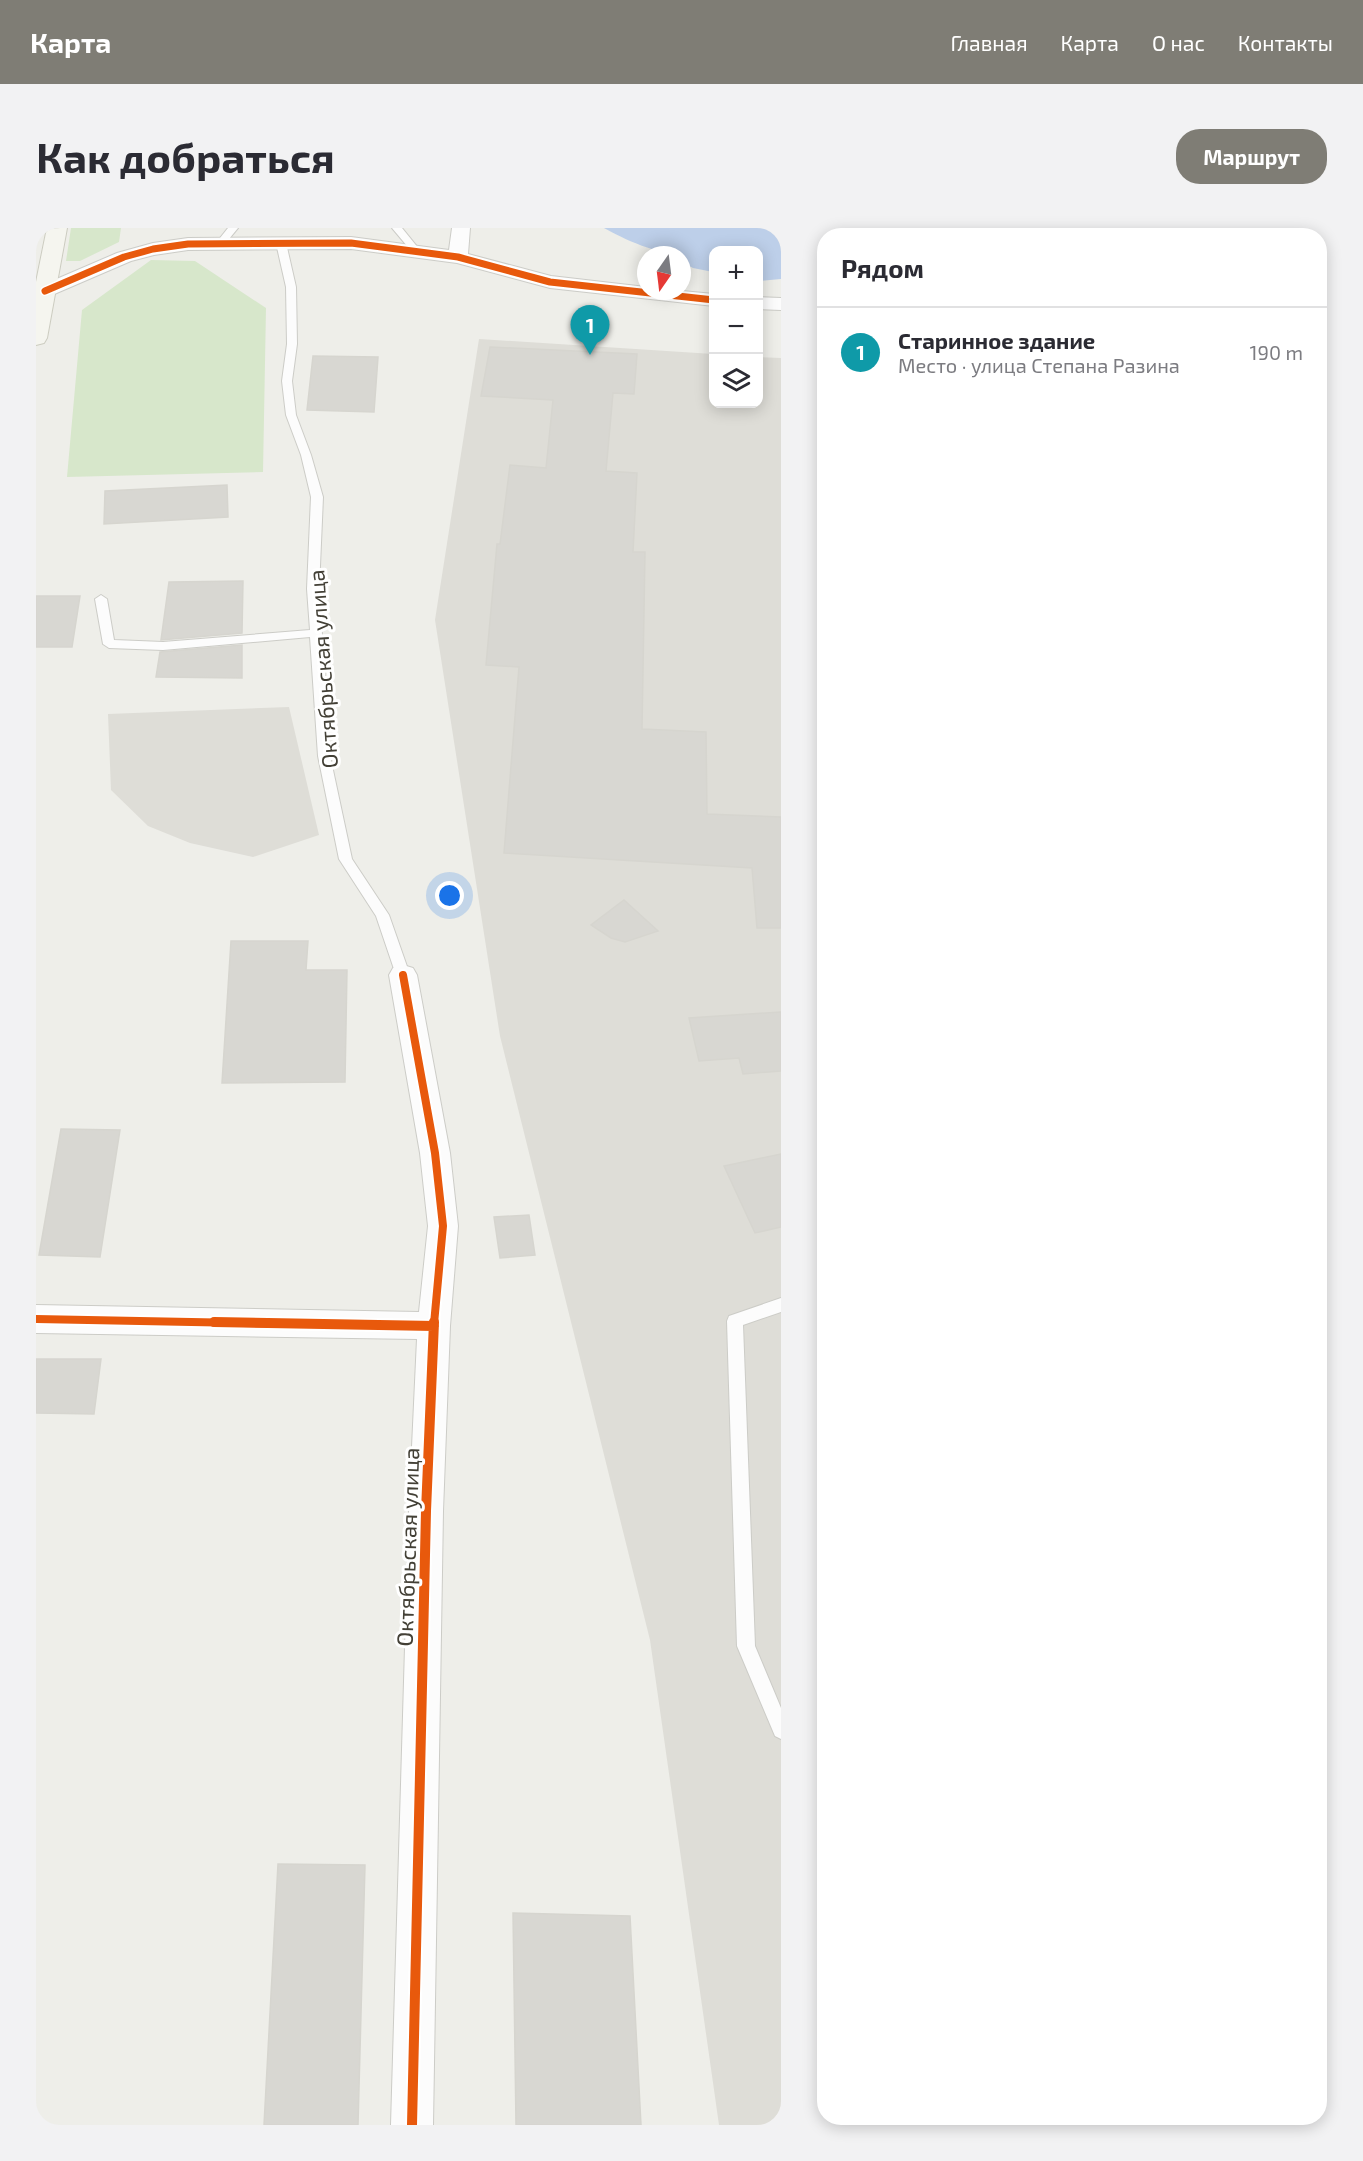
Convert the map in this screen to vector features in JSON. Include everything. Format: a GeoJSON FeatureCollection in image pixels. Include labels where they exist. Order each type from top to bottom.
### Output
{"type":"FeatureCollection","features":[{"type":"Feature","properties":{"kind":"main road"},"geometry":{"type":"LineString","coordinates":[[36,338],[57,228]]}},
{"type":"Feature","properties":{"kind":"street"},"geometry":{"type":"LineString","coordinates":[[458,257],[461,228]]}},
{"type":"Feature","properties":{"kind":"street"},"geometry":{"type":"LineString","coordinates":[[45,291],[124,258],[153,249],[227,235],[281,243],[351,243],[416,251],[458,257],[550,282],[709,299]]}},
{"type":"Feature","properties":{"kind":"street"},"geometry":{"type":"LineString","coordinates":[[763,303],[781,304]]}},
{"type":"Feature","properties":{"kind":"street","name":"Октябрьская улица"},"geometry":{"type":"LineString","coordinates":[[403,975],[435,1153],[443,1226],[434,1326],[426,1511],[412,2125]]}},
{"type":"Feature","properties":{"kind":"street"},"geometry":{"type":"LineString","coordinates":[[36,1319],[434,1326]]}},
{"type":"Feature","properties":{"kind":"lane"},"geometry":{"type":"LineString","coordinates":[[398,228],[416,251]]}},
{"type":"Feature","properties":{"kind":"lane","name":"Октябрьская улица"},"geometry":{"type":"LineString","coordinates":[[281,243],[291,287],[292,344],[287,381],[291,416],[306,455],[316,497],[313,589],[324,756],[346,859],[382,915],[403,975]]}},
{"type":"Feature","properties":{"kind":"lane"},"geometry":{"type":"LineString","coordinates":[[101,599],[109,644],[163,646],[317,633]]}},
{"type":"Feature","properties":{"kind":"lane"},"geometry":{"type":"LineString","coordinates":[[781,1305],[735,1321],[746,1646],[781,1730]]}},
{"type":"Feature","properties":{"kind":"shaded area"},"geometry":{"type":"Polygon","coordinates":[[[479,339],[709,354],[709,408],[763,408],[763,357],[781,358],[781,2125],[719,2125],[650,1640],[500,1036],[435,620],[479,339]]]}},
{"type":"Feature","properties":{"kind":"shaded area"},"geometry":{"type":"Polygon","coordinates":[[[289,707],[319,835],[253,857],[190,843],[148,826],[111,790],[108,714],[289,707]]]}},
{"type":"Feature","properties":{"kind":"green space"},"geometry":{"type":"Polygon","coordinates":[[[71,228],[121,228],[119,242],[80,261],[66,261],[71,228]]]}},
{"type":"Feature","properties":{"kind":"green space"},"geometry":{"type":"Polygon","coordinates":[[[151,260],[195,261],[266,308],[263,472],[67,477],[82,310],[151,260]]]}},
{"type":"Feature","properties":{"kind":"water"},"geometry":{"type":"Polygon","coordinates":[[[604,228],[781,228],[781,279],[763,281],[763,246],[709,246],[709,271],[691,267],[691,246],[642,246],[604,228]]]}},
{"type":"Feature","properties":{"kind":"building"},"geometry":{"type":"Polygon","coordinates":[[[490,347],[637,354],[634,394],[613,393],[606,471],[637,473],[633,552],[645,552],[642,729],[706,732],[707,814],[781,817],[781,928],[757,928],[752,868],[504,853],[519,667],[486,665],[497,544],[500,544],[510,465],[546,468],[553,400],[481,396],[490,347]]]}},
{"type":"Feature","properties":{"kind":"building"},"geometry":{"type":"Polygon","coordinates":[[[313,356],[378,357],[374,412],[307,410],[313,356]]]}},
{"type":"Feature","properties":{"kind":"building"},"geometry":{"type":"Polygon","coordinates":[[[227,485],[228,517],[104,524],[105,491],[227,485]]]}},
{"type":"Feature","properties":{"kind":"building"},"geometry":{"type":"Polygon","coordinates":[[[243,581],[242,633],[161,640],[169,582],[243,581]]]}},
{"type":"Feature","properties":{"kind":"building"},"geometry":{"type":"Polygon","coordinates":[[[36,596],[80,596],[72,647],[36,647],[36,596]]]}},
{"type":"Feature","properties":{"kind":"building"},"geometry":{"type":"Polygon","coordinates":[[[242,645],[242,678],[156,677],[160,652],[242,645]]]}},
{"type":"Feature","properties":{"kind":"building"},"geometry":{"type":"Polygon","coordinates":[[[624,900],[658,931],[625,942],[611,938],[591,925],[624,900]]]}},
{"type":"Feature","properties":{"kind":"building"},"geometry":{"type":"Polygon","coordinates":[[[231,941],[308,941],[306,970],[347,970],[345,1082],[222,1083],[231,941]]]}},
{"type":"Feature","properties":{"kind":"building"},"geometry":{"type":"Polygon","coordinates":[[[781,1012],[781,1071],[743,1074],[739,1058],[699,1061],[689,1018],[781,1012]]]}},
{"type":"Feature","properties":{"kind":"building"},"geometry":{"type":"Polygon","coordinates":[[[61,1129],[120,1130],[100,1257],[39,1255],[61,1129]]]}},
{"type":"Feature","properties":{"kind":"building"},"geometry":{"type":"Polygon","coordinates":[[[781,1154],[781,1227],[755,1233],[724,1166],[781,1154]]]}},
{"type":"Feature","properties":{"kind":"building"},"geometry":{"type":"Polygon","coordinates":[[[529,1215],[535,1255],[500,1258],[494,1217],[529,1215]]]}},
{"type":"Feature","properties":{"kind":"building"},"geometry":{"type":"Polygon","coordinates":[[[36,1359],[101,1359],[94,1414],[36,1413],[36,1359]]]}},
{"type":"Feature","properties":{"kind":"building"},"geometry":{"type":"Polygon","coordinates":[[[278,1864],[365,1865],[358,2125],[264,2125],[278,1864]]]}},
{"type":"Feature","properties":{"kind":"building"},"geometry":{"type":"Polygon","coordinates":[[[513,1913],[630,1916],[641,2125],[516,2125],[513,1913]]]}},
{"type":"Feature","properties":{"kind":"cycle path"},"geometry":{"type":"LineString","coordinates":[[45,291],[124,257],[153,249],[188,244],[351,243],[458,257],[550,282],[709,299]]}},
{"type":"Feature","properties":{"kind":"cycle path"},"geometry":{"type":"LineString","coordinates":[[403,975],[435,1153],[443,1226],[434,1326],[426,1511],[412,2125]]}},
{"type":"Feature","properties":{"kind":"cycle path"},"geometry":{"type":"LineString","coordinates":[[36,1319],[434,1326]]}},
{"type":"Feature","properties":{"kind":"place","name":"Старинное здание"},"geometry":{"type":"Point","coordinates":[590,355]}}]}
